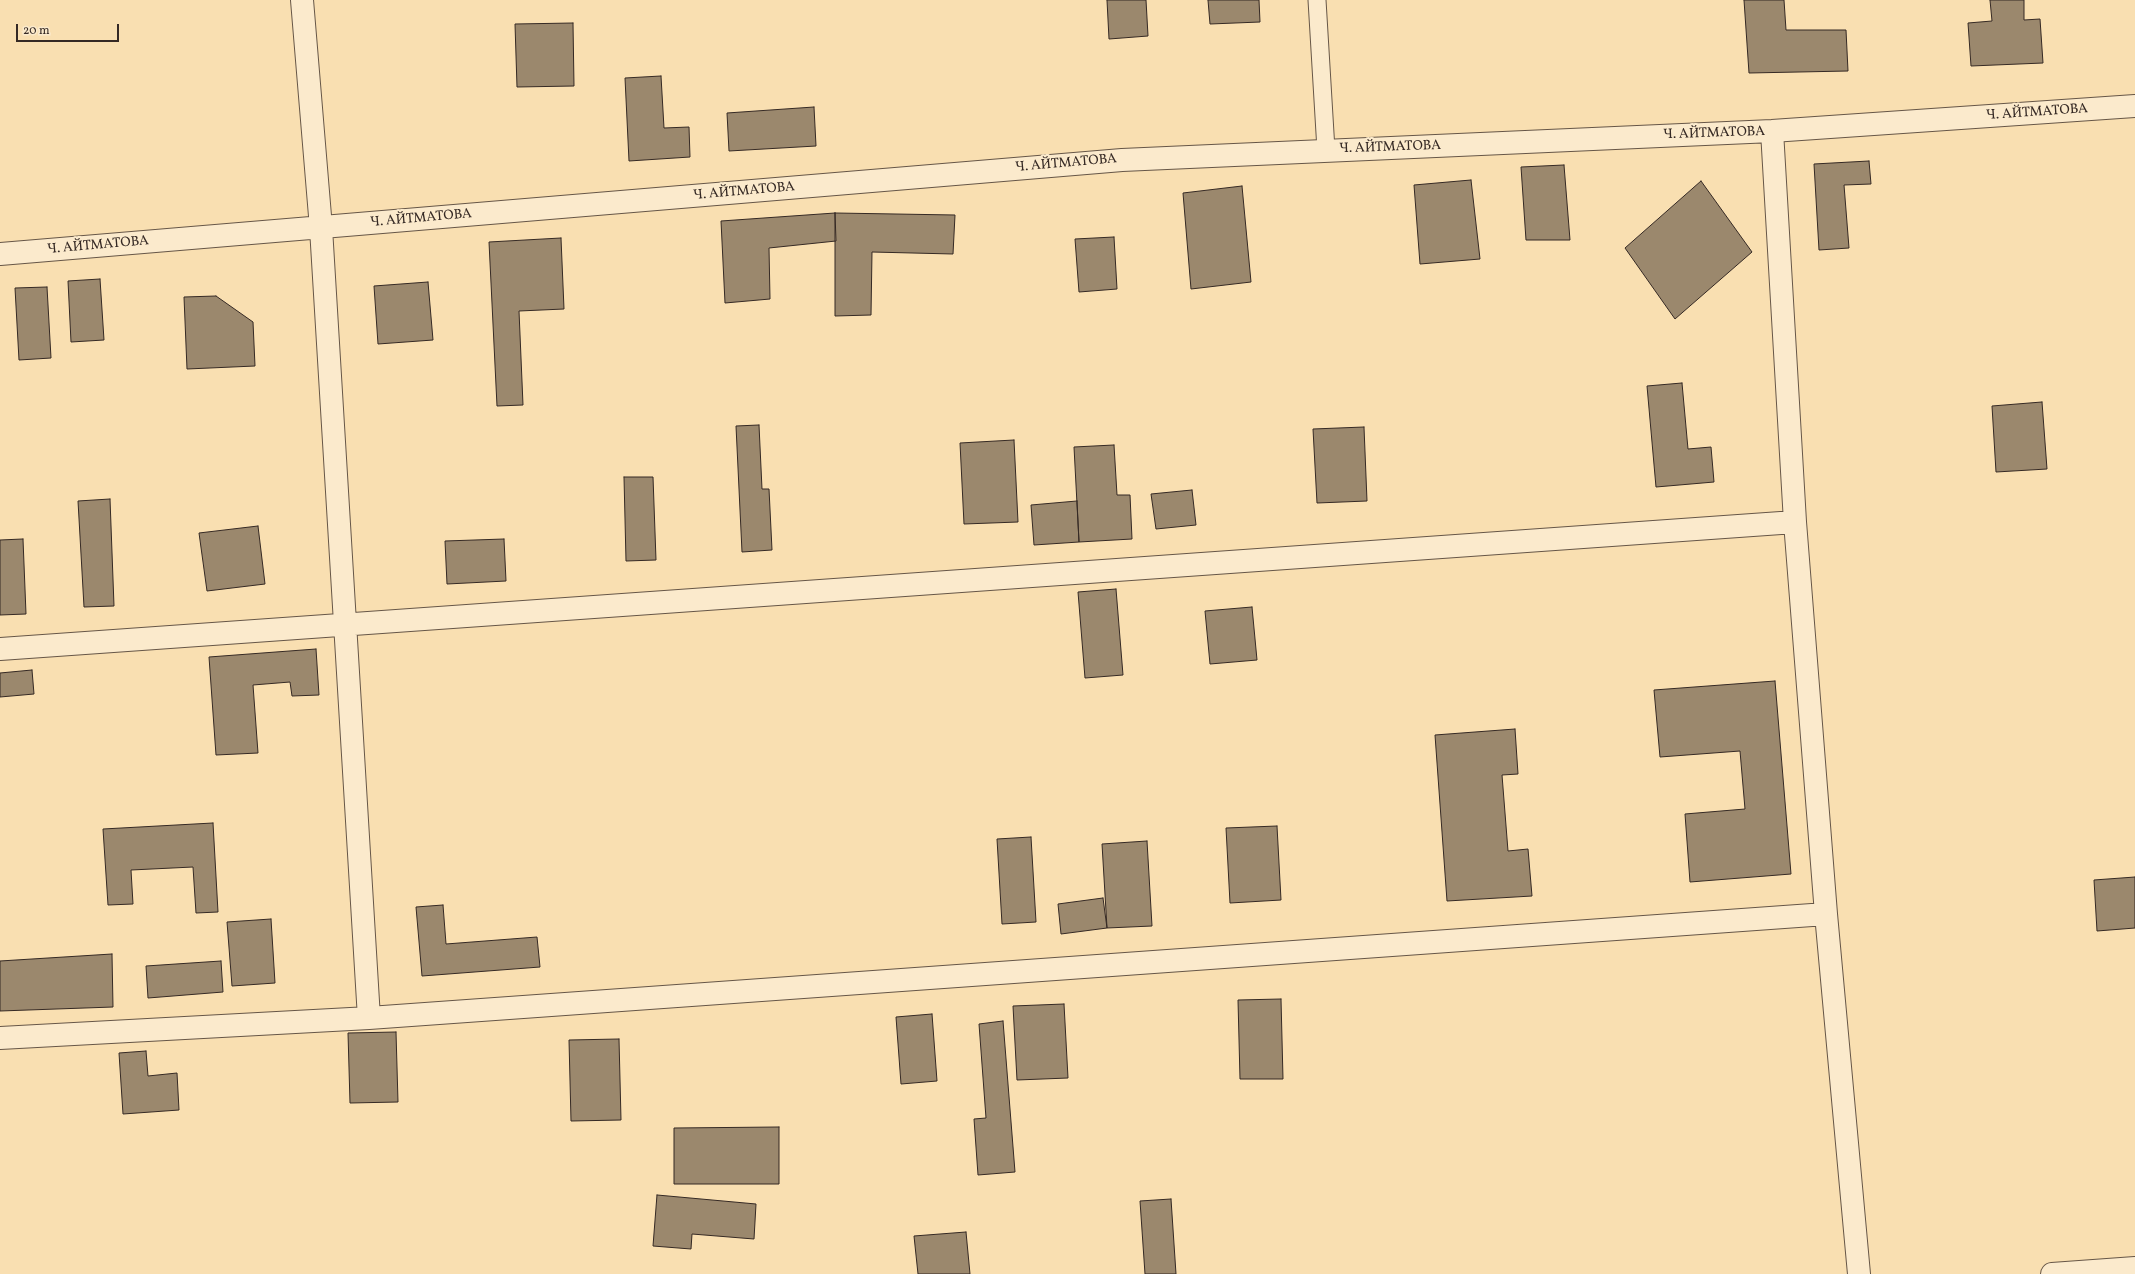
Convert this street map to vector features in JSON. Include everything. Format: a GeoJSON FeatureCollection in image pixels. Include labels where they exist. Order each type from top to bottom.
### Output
{"type":"FeatureCollection","features":[{"type":"Feature","properties":{"kind":"street"},"geometry":{"type":"LineString","coordinates":[[302,0],[321,228],[369,1018]]}},
{"type":"Feature","properties":{"kind":"street","name":"Ч. АЙТМАТОВА"},"geometry":{"type":"LineString","coordinates":[[0,254],[1122,160],[1772,131],[2135,106]]}},
{"type":"Feature","properties":{"kind":"street"},"geometry":{"type":"LineString","coordinates":[[1772,131],[1795,522],[1826,914],[1859,1274]]}},
{"type":"Feature","properties":{"kind":"street"},"geometry":{"type":"LineString","coordinates":[[0,649],[1795,522]]}},
{"type":"Feature","properties":{"kind":"street"},"geometry":{"type":"LineString","coordinates":[[0,1038],[369,1018],[1826,914]]}},
{"type":"Feature","properties":{"kind":"street"},"geometry":{"type":"LineString","coordinates":[[2052,1274],[2135,1268]]}},
{"type":"Feature","properties":{"kind":"lane"},"geometry":{"type":"LineString","coordinates":[[1317,0],[1326,150]]}},
{"type":"Feature","properties":{"kind":"building"},"geometry":{"type":"Polygon","coordinates":[[[1107,0],[1146,0],[1148,36],[1109,39],[1107,0]]]}},
{"type":"Feature","properties":{"kind":"building"},"geometry":{"type":"Polygon","coordinates":[[[1208,0],[1259,0],[1260,22],[1210,24],[1208,0]]]}},
{"type":"Feature","properties":{"kind":"building"},"geometry":{"type":"Polygon","coordinates":[[[1744,0],[1784,0],[1786,30],[1846,30],[1848,71],[1749,73],[1744,0]]]}},
{"type":"Feature","properties":{"kind":"building"},"geometry":{"type":"Polygon","coordinates":[[[1990,0],[2024,0],[2024,20],[2040,19],[2043,63],[1971,66],[1968,23],[1992,21],[1990,0]]]}},
{"type":"Feature","properties":{"kind":"building"},"geometry":{"type":"Polygon","coordinates":[[[573,23],[574,86],[517,87],[515,24],[573,23]]]}},
{"type":"Feature","properties":{"kind":"building"},"geometry":{"type":"Polygon","coordinates":[[[661,76],[664,128],[689,127],[690,157],[629,161],[625,78],[661,76]]]}},
{"type":"Feature","properties":{"kind":"building"},"geometry":{"type":"Polygon","coordinates":[[[814,107],[816,146],[729,151],[727,113],[814,107]]]}},
{"type":"Feature","properties":{"kind":"building"},"geometry":{"type":"Polygon","coordinates":[[[1869,161],[1871,184],[1844,185],[1849,248],[1819,250],[1814,164],[1869,161]]]}},
{"type":"Feature","properties":{"kind":"building"},"geometry":{"type":"Polygon","coordinates":[[[1564,165],[1570,240],[1526,240],[1521,167],[1564,165]]]}},
{"type":"Feature","properties":{"kind":"building"},"geometry":{"type":"Polygon","coordinates":[[[1471,180],[1480,259],[1420,264],[1414,185],[1471,180]]]}},
{"type":"Feature","properties":{"kind":"building"},"geometry":{"type":"Polygon","coordinates":[[[1701,181],[1752,252],[1675,319],[1625,248],[1701,181]]]}},
{"type":"Feature","properties":{"kind":"building"},"geometry":{"type":"Polygon","coordinates":[[[1242,186],[1251,282],[1191,289],[1183,193],[1242,186]]]}},
{"type":"Feature","properties":{"kind":"building"},"geometry":{"type":"Polygon","coordinates":[[[835,213],[836,241],[769,248],[770,299],[725,303],[721,221],[835,213]]]}},
{"type":"Feature","properties":{"kind":"building"},"geometry":{"type":"Polygon","coordinates":[[[835,213],[955,215],[953,254],[872,252],[871,315],[835,316],[835,213]]]}},
{"type":"Feature","properties":{"kind":"building"},"geometry":{"type":"Polygon","coordinates":[[[1114,237],[1117,289],[1079,292],[1075,239],[1114,237]]]}},
{"type":"Feature","properties":{"kind":"building"},"geometry":{"type":"Polygon","coordinates":[[[561,238],[564,309],[519,311],[523,405],[497,406],[489,242],[561,238]]]}},
{"type":"Feature","properties":{"kind":"building"},"geometry":{"type":"Polygon","coordinates":[[[100,279],[104,340],[71,342],[68,281],[100,279]]]}},
{"type":"Feature","properties":{"kind":"building"},"geometry":{"type":"Polygon","coordinates":[[[428,282],[433,340],[378,344],[374,286],[428,282]]]}},
{"type":"Feature","properties":{"kind":"building"},"geometry":{"type":"Polygon","coordinates":[[[47,287],[51,358],[19,360],[15,288],[47,287]]]}},
{"type":"Feature","properties":{"kind":"building"},"geometry":{"type":"Polygon","coordinates":[[[216,296],[253,322],[255,366],[187,369],[184,297],[216,296]]]}},
{"type":"Feature","properties":{"kind":"building"},"geometry":{"type":"Polygon","coordinates":[[[1682,383],[1688,449],[1711,447],[1714,482],[1656,487],[1647,386],[1682,383]]]}},
{"type":"Feature","properties":{"kind":"building"},"geometry":{"type":"Polygon","coordinates":[[[2042,402],[2047,469],[1996,472],[1992,406],[2042,402]]]}},
{"type":"Feature","properties":{"kind":"building"},"geometry":{"type":"Polygon","coordinates":[[[759,425],[762,489],[769,489],[772,550],[742,552],[736,426],[759,425]]]}},
{"type":"Feature","properties":{"kind":"building"},"geometry":{"type":"Polygon","coordinates":[[[1364,427],[1367,501],[1317,503],[1313,429],[1364,427]]]}},
{"type":"Feature","properties":{"kind":"building"},"geometry":{"type":"Polygon","coordinates":[[[1014,440],[1018,522],[964,524],[960,443],[1014,440]]]}},
{"type":"Feature","properties":{"kind":"building"},"geometry":{"type":"Polygon","coordinates":[[[1114,445],[1117,495],[1130,495],[1132,539],[1079,542],[1074,447],[1114,445]]]}},
{"type":"Feature","properties":{"kind":"building"},"geometry":{"type":"Polygon","coordinates":[[[624,477],[653,477],[656,560],[626,561],[624,477]]]}},
{"type":"Feature","properties":{"kind":"building"},"geometry":{"type":"Polygon","coordinates":[[[1192,490],[1196,525],[1156,529],[1151,494],[1192,490]]]}},
{"type":"Feature","properties":{"kind":"building"},"geometry":{"type":"Polygon","coordinates":[[[110,499],[114,606],[84,607],[78,501],[110,499]]]}},
{"type":"Feature","properties":{"kind":"building"},"geometry":{"type":"Polygon","coordinates":[[[1077,501],[1079,542],[1034,545],[1031,505],[1077,501]]]}},
{"type":"Feature","properties":{"kind":"building"},"geometry":{"type":"Polygon","coordinates":[[[258,526],[265,584],[207,591],[199,533],[258,526]]]}},
{"type":"Feature","properties":{"kind":"building"},"geometry":{"type":"Polygon","coordinates":[[[23,539],[26,614],[0,615],[0,540],[23,539]]]}},
{"type":"Feature","properties":{"kind":"building"},"geometry":{"type":"Polygon","coordinates":[[[504,539],[506,581],[447,584],[445,541],[504,539]]]}},
{"type":"Feature","properties":{"kind":"building"},"geometry":{"type":"Polygon","coordinates":[[[1116,589],[1123,675],[1085,678],[1078,592],[1116,589]]]}},
{"type":"Feature","properties":{"kind":"building"},"geometry":{"type":"Polygon","coordinates":[[[1252,607],[1257,660],[1210,664],[1205,611],[1252,607]]]}},
{"type":"Feature","properties":{"kind":"building"},"geometry":{"type":"Polygon","coordinates":[[[316,649],[319,695],[292,696],[290,682],[253,685],[258,753],[216,755],[209,657],[316,649]]]}},
{"type":"Feature","properties":{"kind":"building"},"geometry":{"type":"Polygon","coordinates":[[[32,670],[34,694],[0,697],[0,673],[32,670]]]}},
{"type":"Feature","properties":{"kind":"building"},"geometry":{"type":"Polygon","coordinates":[[[1775,681],[1791,874],[1690,882],[1685,814],[1745,809],[1740,751],[1660,757],[1654,690],[1775,681]]]}},
{"type":"Feature","properties":{"kind":"building"},"geometry":{"type":"Polygon","coordinates":[[[1515,729],[1518,774],[1502,775],[1508,851],[1528,849],[1532,896],[1447,901],[1435,735],[1515,729]]]}},
{"type":"Feature","properties":{"kind":"building"},"geometry":{"type":"Polygon","coordinates":[[[213,823],[218,912],[196,913],[193,867],[131,870],[133,904],[108,905],[103,829],[213,823]]]}},
{"type":"Feature","properties":{"kind":"building"},"geometry":{"type":"Polygon","coordinates":[[[1277,826],[1281,900],[1230,903],[1226,828],[1277,826]]]}},
{"type":"Feature","properties":{"kind":"building"},"geometry":{"type":"Polygon","coordinates":[[[1031,837],[1036,922],[1002,924],[997,839],[1031,837]]]}},
{"type":"Feature","properties":{"kind":"building"},"geometry":{"type":"Polygon","coordinates":[[[1147,841],[1152,926],[1107,928],[1102,844],[1147,841]]]}},
{"type":"Feature","properties":{"kind":"building"},"geometry":{"type":"Polygon","coordinates":[[[2135,877],[2135,928],[2097,931],[2094,880],[2135,877]]]}},
{"type":"Feature","properties":{"kind":"building"},"geometry":{"type":"Polygon","coordinates":[[[1103,898],[1107,928],[1061,934],[1058,904],[1103,898]]]}},
{"type":"Feature","properties":{"kind":"building"},"geometry":{"type":"Polygon","coordinates":[[[443,905],[446,944],[537,937],[540,967],[422,976],[416,907],[443,905]]]}},
{"type":"Feature","properties":{"kind":"building"},"geometry":{"type":"Polygon","coordinates":[[[271,919],[275,983],[232,986],[227,922],[271,919]]]}},
{"type":"Feature","properties":{"kind":"building"},"geometry":{"type":"Polygon","coordinates":[[[112,954],[113,1007],[0,1011],[0,961],[112,954]]]}},
{"type":"Feature","properties":{"kind":"building"},"geometry":{"type":"Polygon","coordinates":[[[221,961],[223,992],[148,998],[146,966],[221,961]]]}},
{"type":"Feature","properties":{"kind":"building"},"geometry":{"type":"Polygon","coordinates":[[[1281,999],[1283,1079],[1240,1079],[1238,1000],[1281,999]]]}},
{"type":"Feature","properties":{"kind":"building"},"geometry":{"type":"Polygon","coordinates":[[[1064,1004],[1068,1078],[1017,1080],[1013,1006],[1064,1004]]]}},
{"type":"Feature","properties":{"kind":"building"},"geometry":{"type":"Polygon","coordinates":[[[932,1014],[937,1081],[901,1084],[896,1017],[932,1014]]]}},
{"type":"Feature","properties":{"kind":"building"},"geometry":{"type":"Polygon","coordinates":[[[1003,1021],[1015,1172],[978,1175],[974,1119],[986,1118],[979,1024],[1003,1021]]]}},
{"type":"Feature","properties":{"kind":"building"},"geometry":{"type":"Polygon","coordinates":[[[396,1032],[398,1102],[350,1103],[348,1033],[396,1032]]]}},
{"type":"Feature","properties":{"kind":"building"},"geometry":{"type":"Polygon","coordinates":[[[619,1039],[621,1120],[571,1121],[569,1040],[619,1039]]]}},
{"type":"Feature","properties":{"kind":"building"},"geometry":{"type":"Polygon","coordinates":[[[146,1051],[148,1076],[177,1073],[179,1110],[123,1114],[119,1053],[146,1051]]]}},
{"type":"Feature","properties":{"kind":"building"},"geometry":{"type":"Polygon","coordinates":[[[779,1127],[779,1184],[674,1184],[674,1128],[779,1127]]]}},
{"type":"Feature","properties":{"kind":"building"},"geometry":{"type":"Polygon","coordinates":[[[657,1195],[756,1204],[754,1239],[692,1234],[691,1249],[653,1246],[657,1195]]]}},
{"type":"Feature","properties":{"kind":"building"},"geometry":{"type":"Polygon","coordinates":[[[1171,1199],[1176,1274],[1145,1274],[1140,1201],[1171,1199]]]}},
{"type":"Feature","properties":{"kind":"building"},"geometry":{"type":"Polygon","coordinates":[[[966,1232],[970,1274],[918,1274],[914,1236],[966,1232]]]}}]}
